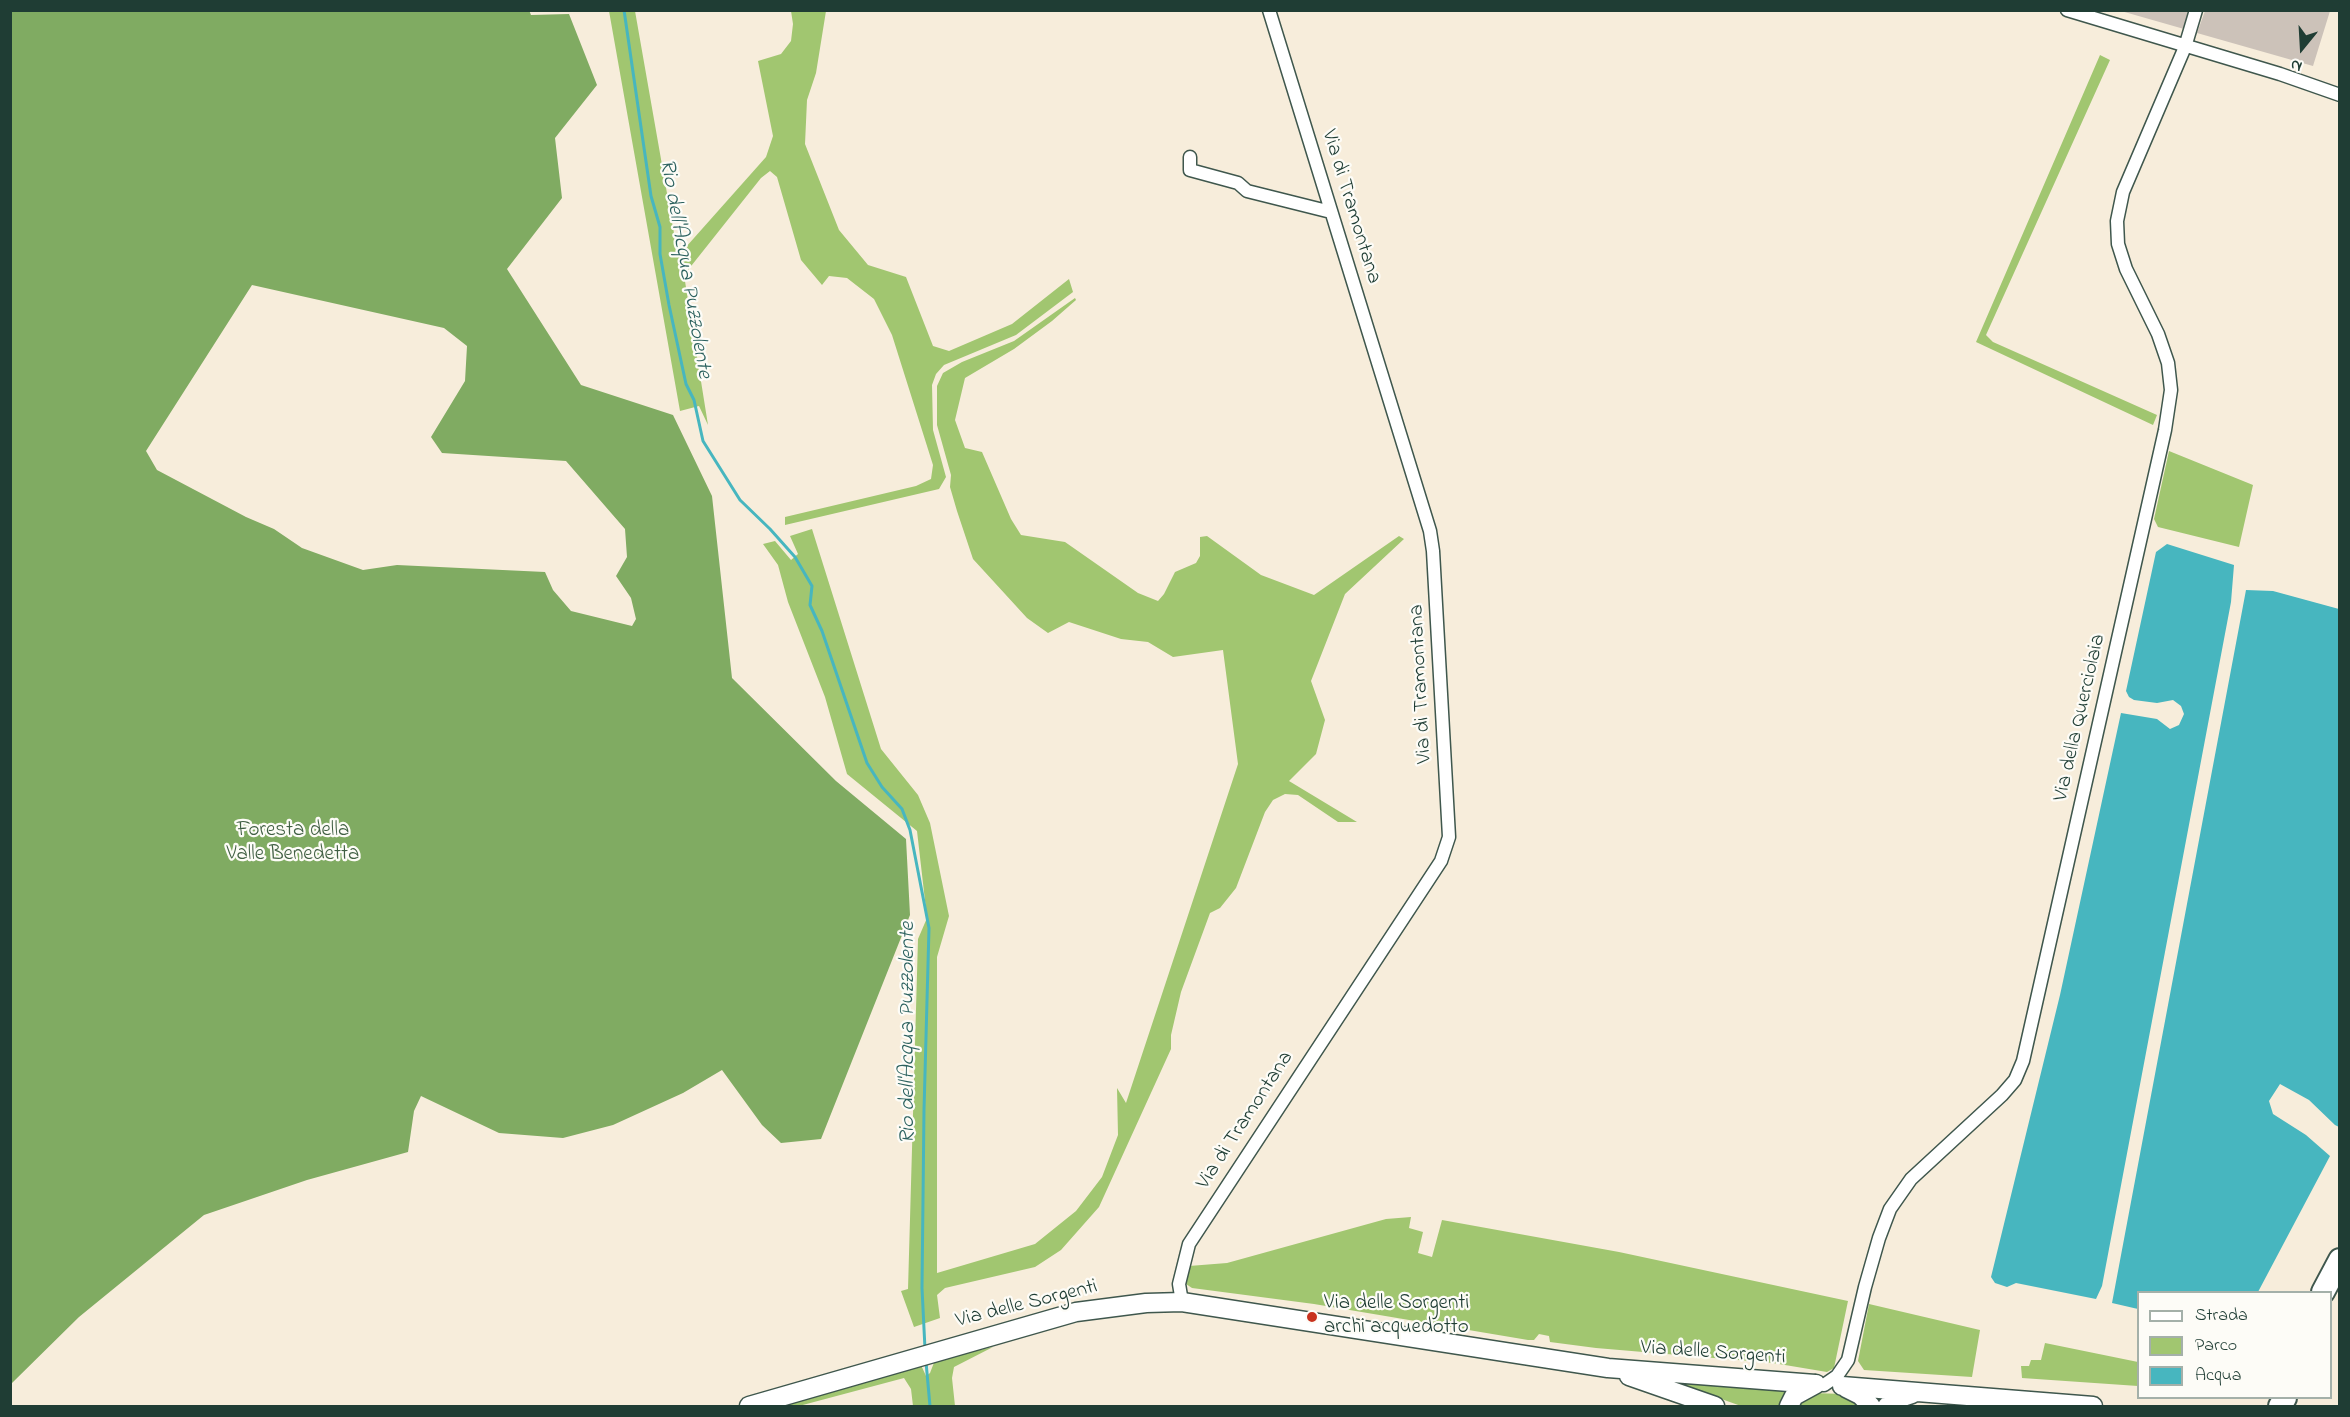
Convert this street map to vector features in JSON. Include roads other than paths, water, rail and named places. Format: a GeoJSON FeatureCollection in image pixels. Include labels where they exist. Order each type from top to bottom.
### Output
{"type":"FeatureCollection","features":[{"type":"Feature","properties":{"kind":"highway"},"geometry":{"type":"LineString","coordinates":[[2324,1291],[2340,1260]]}},
{"type":"Feature","properties":{"kind":"highway"},"geometry":{"type":"LineString","coordinates":[[2332,1301],[2340,1286]]}},
{"type":"Feature","properties":{"kind":"main road","name":"Via delle Sorgenti"},"geometry":{"type":"LineString","coordinates":[[749,1407],[1076,1312],[1146,1303],[1182,1302],[1608,1368],[2093,1407]]}},
{"type":"Feature","properties":{"kind":"main road","name":"Via delle Sorgenti"},"geometry":{"type":"LineString","coordinates":[[1608,1368],[1715,1407]]}},
{"type":"Feature","properties":{"kind":"main road","name":"Via delle Sorgenti"},"geometry":{"type":"LineString","coordinates":[[1789,1407],[1794,1396],[1827,1385],[1860,1395],[1871,1407]]}},
{"type":"Feature","properties":{"kind":"main road"},"geometry":{"type":"LineString","coordinates":[[1887,1407],[1897,1399],[1914,1393]]}},
{"type":"Feature","properties":{"kind":"street","name":"Via di Tramontana"},"geometry":{"type":"LineString","coordinates":[[1182,1302],[1179,1284],[1189,1244],[1441,861],[1449,837],[1434,563],[1430,531],[1269,10]]}},
{"type":"Feature","properties":{"kind":"street"},"geometry":{"type":"LineString","coordinates":[[2067,10],[2280,74],[2340,95]]}},
{"type":"Feature","properties":{"kind":"street","name":"Via della Querciolaia"},"geometry":{"type":"LineString","coordinates":[[1827,1385],[1837,1376],[1848,1360],[1868,1277],[1890,1209],[1911,1179],[1953,1142],[2015,1080],[2023,1061],[2165,430],[2171,390],[2168,363],[2158,334],[2126,269],[2118,244],[2117,221],[2123,192],[2132,167],[2185,47],[2196,10]]}},
{"type":"Feature","properties":{"kind":"street"},"geometry":{"type":"LineString","coordinates":[[1190,157],[1190,170],[1238,183],[1247,191],[1331,212]]}},
{"type":"Feature","properties":{"kind":"street"},"geometry":{"type":"LineString","coordinates":[[1848,1360],[1853,1378],[1866,1389]]}},
{"type":"Feature","properties":{"kind":"water"},"geometry":{"type":"Polygon","coordinates":[[[2167,544],[2234,565],[2231,602],[2102,1286],[2096,1299],[2016,1283],[2007,1287],[1995,1283],[1991,1277],[2060,995],[2121,713],[2157,719],[2170,729],[2179,725],[2184,714],[2181,706],[2173,700],[2157,703],[2134,700],[2126,691],[2156,552],[2167,544]]]}},
{"type":"Feature","properties":{"kind":"water"},"geometry":{"type":"Polygon","coordinates":[[[2246,590],[2273,591],[2339,609],[2339,1127],[2309,1100],[2280,1084],[2269,1101],[2273,1114],[2306,1135],[2330,1156],[2259,1291],[2137,1291],[2137,1309],[2112,1303],[2246,590]]]}},
{"type":"Feature","properties":{"kind":"waterway","name":"Rio dell'Acqua Puzzolente"},"geometry":{"type":"LineString","coordinates":[[624,10],[651,196],[660,227],[660,254],[669,305],[686,384],[694,400],[703,441],[740,500],[795,557],[812,586],[810,605],[822,631],[867,763],[882,787],[902,809],[910,830],[929,928],[922,1288],[925,1349]]}},
{"type":"Feature","properties":{"kind":"waterway","name":"Rio dell'Acqua Puzzolente"},"geometry":{"type":"LineString","coordinates":[[926,1362],[930,1406]]}},
{"type":"Feature","properties":{"kind":"place","name":"Via delle Sorgenti archi acquedotto"},"geometry":{"type":"Point","coordinates":[1312,1317]}},
{"type":"Feature","properties":{"kind":"park label","name":"Foresta della Valle Benedetta"},"geometry":{"type":"Point","coordinates":[293,844]}}]}
